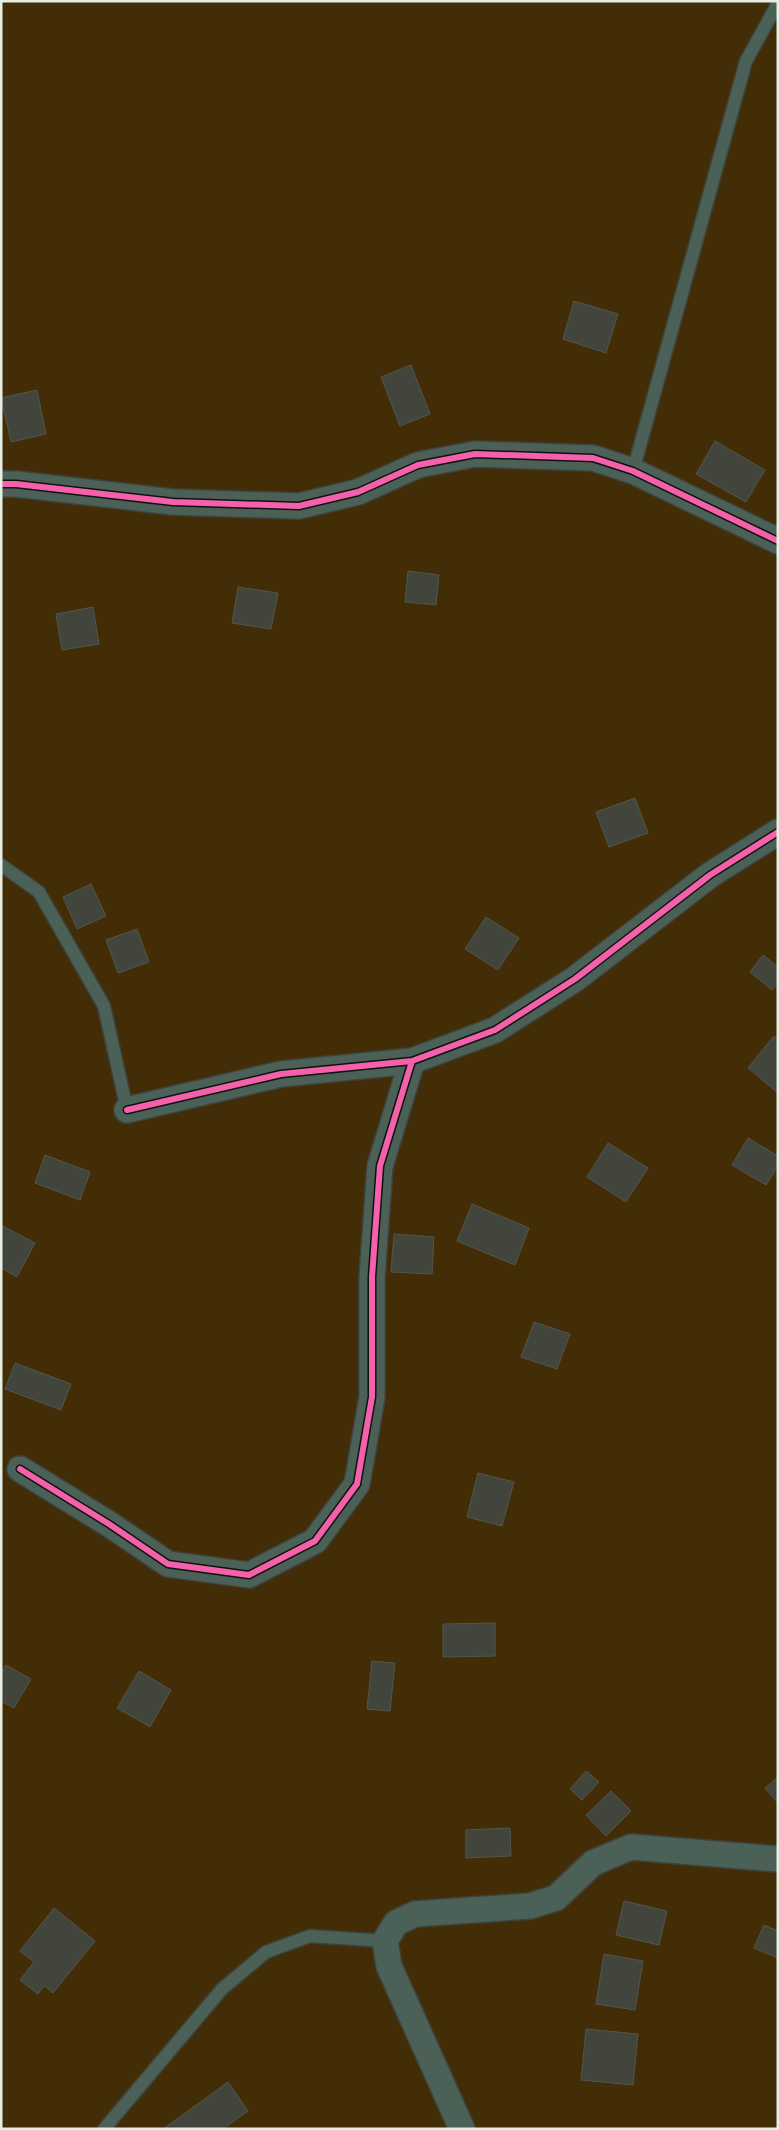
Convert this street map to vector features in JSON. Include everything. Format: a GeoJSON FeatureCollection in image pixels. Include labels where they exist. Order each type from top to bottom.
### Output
{"type":"FeatureCollection","features":[{"type":"Feature","properties":{"kind":"street"},"geometry":{"type":"LineString","coordinates":[[1,484],[16,484],[173,502],[299,506],[358,492],[418,465],[475,454],[593,458],[633,470],[778,541]]}},
{"type":"Feature","properties":{"kind":"street"},"geometry":{"type":"LineString","coordinates":[[127,1110],[282,1074],[412,1061],[495,1030],[575,979],[710,875],[778,832]]}},
{"type":"Feature","properties":{"kind":"street"},"geometry":{"type":"LineString","coordinates":[[20,1469],[109,1524],[168,1564],[249,1575],[315,1541],[357,1484],[372,1396],[372,1277],[380,1166],[412,1061]]}},
{"type":"Feature","properties":{"kind":"street"},"geometry":{"type":"LineString","coordinates":[[462,2129],[389,1966],[385,1941],[396,1923],[415,1914],[530,1906],[556,1898],[593,1863],[631,1847],[778,1859]]}},
{"type":"Feature","properties":{"kind":"lane"},"geometry":{"type":"LineString","coordinates":[[633,470],[746,61],[778,3]]}},
{"type":"Feature","properties":{"kind":"lane"},"geometry":{"type":"LineString","coordinates":[[1,865],[39,892],[104,1006],[127,1110]]}},
{"type":"Feature","properties":{"kind":"lane"},"geometry":{"type":"LineString","coordinates":[[104,2129],[222,1988],[266,1952],[310,1936],[385,1941]]}},
{"type":"Feature","properties":{"kind":"shaded area"},"geometry":{"type":"Polygon","coordinates":[[[1,1],[778,1],[778,2129],[1,2129],[1,1]]]}},
{"type":"Feature","properties":{"kind":"building"},"geometry":{"type":"Polygon","coordinates":[[[574,301],[618,314],[606,353],[563,339],[574,301]]]}},
{"type":"Feature","properties":{"kind":"building"},"geometry":{"type":"Polygon","coordinates":[[[411,365],[430,414],[400,426],[381,377],[411,365]]]}},
{"type":"Feature","properties":{"kind":"building"},"geometry":{"type":"Polygon","coordinates":[[[37,390],[46,434],[11,442],[1,398],[37,390]]]}},
{"type":"Feature","properties":{"kind":"building"},"geometry":{"type":"Polygon","coordinates":[[[715,441],[765,470],[746,502],[696,474],[715,441]]]}},
{"type":"Feature","properties":{"kind":"building"},"geometry":{"type":"Polygon","coordinates":[[[408,571],[439,575],[436,605],[405,602],[408,571]]]}},
{"type":"Feature","properties":{"kind":"building"},"geometry":{"type":"Polygon","coordinates":[[[238,587],[278,593],[271,629],[232,623],[238,587]]]}},
{"type":"Feature","properties":{"kind":"building"},"geometry":{"type":"Polygon","coordinates":[[[93,607],[99,644],[62,650],[56,614],[93,607]]]}},
{"type":"Feature","properties":{"kind":"building"},"geometry":{"type":"Polygon","coordinates":[[[635,798],[648,833],[609,847],[596,812],[635,798]]]}},
{"type":"Feature","properties":{"kind":"building"},"geometry":{"type":"Polygon","coordinates":[[[91,884],[106,916],[77,929],[63,897],[91,884]]]}},
{"type":"Feature","properties":{"kind":"building"},"geometry":{"type":"Polygon","coordinates":[[[486,917],[519,938],[498,970],[465,949],[486,917]]]}},
{"type":"Feature","properties":{"kind":"building"},"geometry":{"type":"Polygon","coordinates":[[[137,929],[149,962],[118,973],[106,940],[137,929]]]}},
{"type":"Feature","properties":{"kind":"building"},"geometry":{"type":"Polygon","coordinates":[[[763,955],[778,967],[778,983],[772,990],[750,972],[763,955]]]}},
{"type":"Feature","properties":{"kind":"building"},"geometry":{"type":"Polygon","coordinates":[[[774,1036],[778,1040],[778,1093],[748,1068],[774,1036]]]}},
{"type":"Feature","properties":{"kind":"building"},"geometry":{"type":"Polygon","coordinates":[[[748,1138],[778,1156],[778,1166],[766,1185],[732,1165],[748,1138]]]}},
{"type":"Feature","properties":{"kind":"building"},"geometry":{"type":"Polygon","coordinates":[[[608,1143],[648,1168],[626,1202],[587,1177],[608,1143]]]}},
{"type":"Feature","properties":{"kind":"building"},"geometry":{"type":"Polygon","coordinates":[[[45,1155],[90,1172],[80,1200],[35,1183],[45,1155]]]}},
{"type":"Feature","properties":{"kind":"building"},"geometry":{"type":"Polygon","coordinates":[[[472,1204],[529,1228],[515,1265],[457,1241],[472,1204]]]}},
{"type":"Feature","properties":{"kind":"building"},"geometry":{"type":"Polygon","coordinates":[[[3,1226],[35,1243],[17,1277],[1,1268],[1,1229],[3,1226]]]}},
{"type":"Feature","properties":{"kind":"building"},"geometry":{"type":"Polygon","coordinates":[[[394,1234],[434,1237],[432,1274],[391,1272],[394,1234]]]}},
{"type":"Feature","properties":{"kind":"building"},"geometry":{"type":"Polygon","coordinates":[[[534,1322],[570,1334],[557,1369],[521,1357],[534,1322]]]}},
{"type":"Feature","properties":{"kind":"building"},"geometry":{"type":"Polygon","coordinates":[[[15,1363],[71,1384],[61,1410],[5,1389],[15,1363]]]}},
{"type":"Feature","properties":{"kind":"building"},"geometry":{"type":"Polygon","coordinates":[[[478,1473],[514,1482],[502,1526],[467,1517],[478,1473]]]}},
{"type":"Feature","properties":{"kind":"building"},"geometry":{"type":"Polygon","coordinates":[[[495,1623],[495,1656],[443,1657],[443,1624],[495,1623]]]}},
{"type":"Feature","properties":{"kind":"building"},"geometry":{"type":"Polygon","coordinates":[[[372,1661],[395,1663],[390,1711],[367,1709],[372,1661]]]}},
{"type":"Feature","properties":{"kind":"building"},"geometry":{"type":"Polygon","coordinates":[[[6,1665],[31,1679],[14,1708],[1,1701],[1,1673],[6,1665]]]}},
{"type":"Feature","properties":{"kind":"building"},"geometry":{"type":"Polygon","coordinates":[[[139,1671],[171,1690],[150,1727],[117,1708],[139,1671]]]}},
{"type":"Feature","properties":{"kind":"building"},"geometry":{"type":"Polygon","coordinates":[[[586,1771],[599,1782],[582,1800],[570,1789],[586,1771]]]}},
{"type":"Feature","properties":{"kind":"building"},"geometry":{"type":"Polygon","coordinates":[[[778,1777],[778,1803],[765,1788],[778,1777]]]}},
{"type":"Feature","properties":{"kind":"building"},"geometry":{"type":"Polygon","coordinates":[[[611,1791],[631,1811],[606,1836],[586,1815],[611,1791]]]}},
{"type":"Feature","properties":{"kind":"building"},"geometry":{"type":"Polygon","coordinates":[[[510,1828],[511,1856],[466,1858],[466,1830],[510,1828]]]}},
{"type":"Feature","properties":{"kind":"building"},"geometry":{"type":"Polygon","coordinates":[[[624,1901],[667,1911],[659,1945],[616,1935],[624,1901]]]}},
{"type":"Feature","properties":{"kind":"building"},"geometry":{"type":"Polygon","coordinates":[[[54,1908],[95,1941],[53,1993],[44,1986],[38,1994],[20,1980],[34,1962],[20,1951],[54,1908]]]}},
{"type":"Feature","properties":{"kind":"building"},"geometry":{"type":"Polygon","coordinates":[[[764,1925],[778,1931],[778,1958],[754,1948],[764,1925]]]}},
{"type":"Feature","properties":{"kind":"building"},"geometry":{"type":"Polygon","coordinates":[[[604,1954],[643,1961],[635,2010],[596,2004],[604,1954]]]}},
{"type":"Feature","properties":{"kind":"building"},"geometry":{"type":"Polygon","coordinates":[[[586,2029],[638,2034],[633,2085],[581,2080],[586,2029]]]}},
{"type":"Feature","properties":{"kind":"building"},"geometry":{"type":"Polygon","coordinates":[[[228,2082],[248,2111],[223,2129],[163,2129],[228,2082]]]}},
{"type":"Feature","properties":{"kind":"cycle path"},"geometry":{"type":"LineString","coordinates":[[1,484],[16,484],[173,502],[299,506],[358,492],[418,465],[475,454],[593,458],[633,471],[778,541]]}},
{"type":"Feature","properties":{"kind":"cycle path"},"geometry":{"type":"LineString","coordinates":[[127,1110],[281,1074],[412,1061],[495,1030],[575,979],[710,875],[778,832]]}},
{"type":"Feature","properties":{"kind":"cycle path"},"geometry":{"type":"LineString","coordinates":[[20,1469],[109,1524],[168,1564],[249,1575],[315,1541],[357,1484],[372,1397],[372,1277],[380,1166],[412,1061]]}}]}
